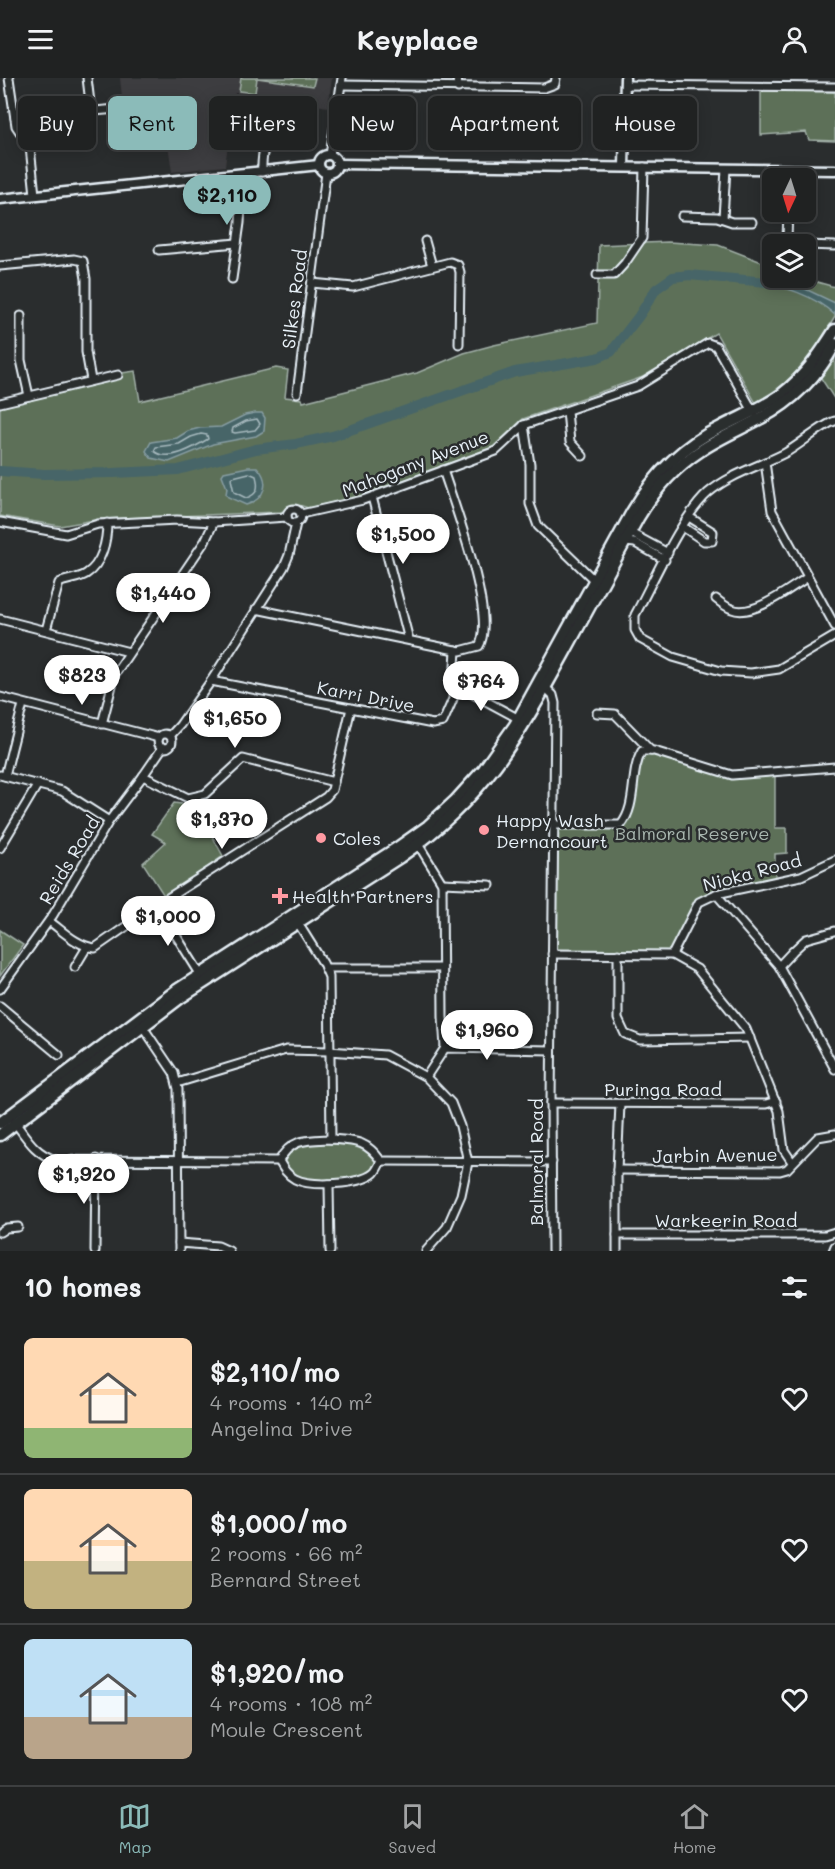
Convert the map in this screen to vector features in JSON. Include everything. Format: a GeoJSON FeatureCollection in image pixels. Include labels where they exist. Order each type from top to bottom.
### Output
{"type":"FeatureCollection","features":[{"type":"Feature","properties":{"kind":"main road"},"geometry":{"type":"LineString","coordinates":[[0,1135],[13,1119],[140,1022],[202,978],[418,844],[450,819],[479,789],[506,754],[522,720],[598,583],[651,498],[681,465],[756,416],[794,384],[834,337]]}},
{"type":"Feature","properties":{"kind":"main road"},"geometry":{"type":"LineString","coordinates":[[296,919],[436,819],[484,770],[522,720]]}},
{"type":"Feature","properties":{"kind":"main road"},"geometry":{"type":"LineString","coordinates":[[0,1123],[13,1119]]}},
{"type":"Feature","properties":{"kind":"street"},"geometry":{"type":"LineString","coordinates":[[9,78],[18,130],[30,147],[35,195]]}},
{"type":"Feature","properties":{"kind":"street"},"geometry":{"type":"LineString","coordinates":[[87,78],[89,96]]}},
{"type":"Feature","properties":{"kind":"street"},"geometry":{"type":"LineString","coordinates":[[457,78],[458,88]]}},
{"type":"Feature","properties":{"kind":"street"},"geometry":{"type":"LineString","coordinates":[[330,155],[342,81],[458,88],[544,88],[555,84],[556,78]]}},
{"type":"Feature","properties":{"kind":"street"},"geometry":{"type":"LineString","coordinates":[[624,167],[625,82],[835,87]]}},
{"type":"Feature","properties":{"kind":"street"},"geometry":{"type":"LineString","coordinates":[[262,172],[263,150]]}},
{"type":"Feature","properties":{"kind":"street"},"geometry":{"type":"LineString","coordinates":[[319,165],[322,157],[330,155],[338,164]]}},
{"type":"Feature","properties":{"kind":"street"},"geometry":{"type":"LineString","coordinates":[[338,164],[644,167],[762,172]]}},
{"type":"Feature","properties":{"kind":"street"},"geometry":{"type":"LineString","coordinates":[[319,165],[326,173],[332,172],[338,164]]}},
{"type":"Feature","properties":{"kind":"street"},"geometry":{"type":"LineString","coordinates":[[0,199],[319,165]]}},
{"type":"Feature","properties":{"kind":"street"},"geometry":{"type":"LineString","coordinates":[[597,275],[614,275],[642,238],[644,167]]}},
{"type":"Feature","properties":{"kind":"street"},"geometry":{"type":"LineString","coordinates":[[723,218],[726,169]]}},
{"type":"Feature","properties":{"kind":"street"},"geometry":{"type":"LineString","coordinates":[[816,172],[835,170]]}},
{"type":"Feature","properties":{"kind":"street","name":"Silkes Road"},"geometry":{"type":"LineString","coordinates":[[297,393],[326,173]]}},
{"type":"Feature","properties":{"kind":"street"},"geometry":{"type":"LineString","coordinates":[[232,279],[242,207],[243,174]]}},
{"type":"Feature","properties":{"kind":"street"},"geometry":{"type":"LineString","coordinates":[[682,216],[752,222]]}},
{"type":"Feature","properties":{"kind":"street"},"geometry":{"type":"LineString","coordinates":[[425,241],[432,266]]}},
{"type":"Feature","properties":{"kind":"street"},"geometry":{"type":"LineString","coordinates":[[159,250],[237,243]]}},
{"type":"Feature","properties":{"kind":"street"},"geometry":{"type":"LineString","coordinates":[[816,245],[835,246]]}},
{"type":"Feature","properties":{"kind":"street"},"geometry":{"type":"LineString","coordinates":[[0,266],[74,259],[83,261],[86,279],[86,352],[91,380]]}},
{"type":"Feature","properties":{"kind":"street"},"geometry":{"type":"LineString","coordinates":[[312,283],[353,287],[450,262],[458,265],[459,344]]}},
{"type":"Feature","properties":{"kind":"street"},"geometry":{"type":"LineString","coordinates":[[21,316],[21,360],[29,396]]}},
{"type":"Feature","properties":{"kind":"street","name":"Mahogany Avenue"},"geometry":{"type":"LineString","coordinates":[[301,514],[341,507],[372,497],[496,451],[524,425],[638,386],[708,344],[716,346],[756,416]]}},
{"type":"Feature","properties":{"kind":"street"},"geometry":{"type":"LineString","coordinates":[[0,402],[118,375]]}},
{"type":"Feature","properties":{"kind":"street"},"geometry":{"type":"LineString","coordinates":[[567,411],[570,442],[583,456]]}},
{"type":"Feature","properties":{"kind":"street"},"geometry":{"type":"LineString","coordinates":[[835,421],[799,445],[738,474],[709,492],[689,517],[635,615],[635,630],[640,639],[673,657],[721,671],[763,672],[779,669],[835,636]]}},
{"type":"Feature","properties":{"kind":"street"},"geometry":{"type":"LineString","coordinates":[[524,425],[530,464],[530,504],[538,526],[598,583]]}},
{"type":"Feature","properties":{"kind":"street"},"geometry":{"type":"LineString","coordinates":[[765,462],[772,511],[835,626]]}},
{"type":"Feature","properties":{"kind":"street"},"geometry":{"type":"LineString","coordinates":[[256,609],[458,650],[479,646],[482,642],[483,607],[443,470]]}},
{"type":"Feature","properties":{"kind":"street"},"geometry":{"type":"LineString","coordinates":[[372,497],[409,640]]}},
{"type":"Feature","properties":{"kind":"street"},"geometry":{"type":"LineString","coordinates":[[170,736],[211,681],[287,561],[296,523],[301,514],[293,509],[287,517]]}},
{"type":"Feature","properties":{"kind":"street"},"geometry":{"type":"LineString","coordinates":[[0,522],[66,534],[98,524],[177,520],[214,522],[287,517]]}},
{"type":"Feature","properties":{"kind":"street"},"geometry":{"type":"LineString","coordinates":[[287,517],[291,522],[296,523]]}},
{"type":"Feature","properties":{"kind":"street"},"geometry":{"type":"LineString","coordinates":[[683,527],[704,541],[711,541],[713,532],[689,517]]}},
{"type":"Feature","properties":{"kind":"street"},"geometry":{"type":"LineString","coordinates":[[102,724],[115,674],[205,541],[214,522]]}},
{"type":"Feature","properties":{"kind":"street"},"geometry":{"type":"LineString","coordinates":[[46,630],[59,583],[86,574],[92,567],[105,549],[107,524]]}},
{"type":"Feature","properties":{"kind":"street"},"geometry":{"type":"LineString","coordinates":[[626,536],[667,556]]}},
{"type":"Feature","properties":{"kind":"street"},"geometry":{"type":"LineString","coordinates":[[626,536],[635,543],[667,556]]}},
{"type":"Feature","properties":{"kind":"street"},"geometry":{"type":"LineString","coordinates":[[716,599],[734,610],[750,610],[764,604],[807,577]]}},
{"type":"Feature","properties":{"kind":"street"},"geometry":{"type":"LineString","coordinates":[[0,619],[129,652]]}},
{"type":"Feature","properties":{"kind":"street","name":"Karri Drive"},"geometry":{"type":"LineString","coordinates":[[211,681],[433,724],[443,722],[453,699],[458,650]]}},
{"type":"Feature","properties":{"kind":"street"},"geometry":{"type":"LineString","coordinates":[[454,684],[522,720]]}},
{"type":"Feature","properties":{"kind":"street","name":"Balmoral Road"},"geometry":{"type":"LineString","coordinates":[[543,685],[553,695],[555,703],[551,1050],[552,1251]]}},
{"type":"Feature","properties":{"kind":"street"},"geometry":{"type":"LineString","coordinates":[[0,697],[159,738]]}},
{"type":"Feature","properties":{"kind":"street"},"geometry":{"type":"LineString","coordinates":[[23,704],[3,776],[62,791],[109,821]]}},
{"type":"Feature","properties":{"kind":"street"},"geometry":{"type":"LineString","coordinates":[[49,921],[87,947],[95,948],[326,798],[332,790],[351,708]]}},
{"type":"Feature","properties":{"kind":"street"},"geometry":{"type":"LineString","coordinates":[[597,713],[615,714],[651,751]]}},
{"type":"Feature","properties":{"kind":"street"},"geometry":{"type":"LineString","coordinates":[[159,738],[164,734],[170,736]]}},
{"type":"Feature","properties":{"kind":"street"},"geometry":{"type":"LineString","coordinates":[[159,738],[159,744],[163,747],[170,745],[172,739],[170,736]]}},
{"type":"Feature","properties":{"kind":"street","name":"Reids Road"},"geometry":{"type":"LineString","coordinates":[[0,989],[49,921],[109,821],[163,747]]}},
{"type":"Feature","properties":{"kind":"street"},"geometry":{"type":"LineString","coordinates":[[554,825],[621,825],[629,816],[637,760],[642,751],[651,751],[732,775],[835,766]]}},
{"type":"Feature","properties":{"kind":"street"},"geometry":{"type":"LineString","coordinates":[[143,776],[186,798],[205,794],[243,759],[334,782]]}},
{"type":"Feature","properties":{"kind":"street"},"geometry":{"type":"LineString","coordinates":[[0,848],[38,784]]}},
{"type":"Feature","properties":{"kind":"street"},"geometry":{"type":"LineString","coordinates":[[418,844],[442,883],[445,1048],[426,1077]]}},
{"type":"Feature","properties":{"kind":"street","name":"Nioka Road"},"geometry":{"type":"LineString","coordinates":[[672,955],[699,902],[716,894],[801,876],[835,860]]}},
{"type":"Feature","properties":{"kind":"street"},"geometry":{"type":"LineString","coordinates":[[442,883],[490,885]]}},
{"type":"Feature","properties":{"kind":"street"},"geometry":{"type":"LineString","coordinates":[[716,894],[779,966],[835,1069]]}},
{"type":"Feature","properties":{"kind":"street"},"geometry":{"type":"LineString","coordinates":[[158,905],[202,978]]}},
{"type":"Feature","properties":{"kind":"street"},"geometry":{"type":"LineString","coordinates":[[296,919],[329,977],[331,1140]]}},
{"type":"Feature","properties":{"kind":"street"},"geometry":{"type":"LineString","coordinates":[[779,966],[806,939],[835,931]]}},
{"type":"Feature","properties":{"kind":"street"},"geometry":{"type":"LineString","coordinates":[[75,967],[87,947]]}},
{"type":"Feature","properties":{"kind":"street"},"geometry":{"type":"LineString","coordinates":[[552,954],[672,955],[697,969],[746,1029],[776,1101],[784,1150],[792,1162]]}},
{"type":"Feature","properties":{"kind":"street"},"geometry":{"type":"LineString","coordinates":[[618,954],[618,1019],[625,1034],[640,1040],[750,1038]]}},
{"type":"Feature","properties":{"kind":"street"},"geometry":{"type":"LineString","coordinates":[[325,968],[442,968]]}},
{"type":"Feature","properties":{"kind":"street"},"geometry":{"type":"LineString","coordinates":[[0,1006],[59,1055]]}},
{"type":"Feature","properties":{"kind":"street"},"geometry":{"type":"LineString","coordinates":[[140,1022],[174,1073],[177,1083],[179,1247],[218,1246],[229,1251]]}},
{"type":"Feature","properties":{"kind":"street"},"geometry":{"type":"LineString","coordinates":[[445,1048],[551,1050]]}},
{"type":"Feature","properties":{"kind":"street"},"geometry":{"type":"LineString","coordinates":[[177,1083],[286,1050],[385,1055],[426,1077],[451,1103],[460,1126],[468,1162],[461,1195],[447,1227],[427,1251]]}},
{"type":"Feature","properties":{"kind":"street","name":"Puringa Road"},"geometry":{"type":"LineString","coordinates":[[551,1103],[766,1104],[776,1101]]}},
{"type":"Feature","properties":{"kind":"street"},"geometry":{"type":"LineString","coordinates":[[617,1251],[617,1170],[621,1104]]}},
{"type":"Feature","properties":{"kind":"street"},"geometry":{"type":"LineString","coordinates":[[13,1119],[36,1151],[56,1160],[279,1161]]}},
{"type":"Feature","properties":{"kind":"street","name":"Jarbin Avenue"},"geometry":{"type":"LineString","coordinates":[[617,1170],[780,1171],[787,1169],[818,1137],[835,1134]]}},
{"type":"Feature","properties":{"kind":"street"},"geometry":{"type":"LineString","coordinates":[[279,1161],[284,1152],[293,1144],[305,1140],[331,1140],[366,1144],[381,1161],[552,1162]]}},
{"type":"Feature","properties":{"kind":"street"},"geometry":{"type":"LineString","coordinates":[[95,1251],[96,1159]]}},
{"type":"Feature","properties":{"kind":"street"},"geometry":{"type":"LineString","coordinates":[[279,1161],[285,1172],[294,1179],[328,1184],[366,1178],[375,1172],[381,1161]]}},
{"type":"Feature","properties":{"kind":"street"},"geometry":{"type":"LineString","coordinates":[[328,1184],[330,1251]]}},
{"type":"Feature","properties":{"kind":"street"},"geometry":{"type":"LineString","coordinates":[[0,1232],[6,1228],[18,1227]]}},
{"type":"Feature","properties":{"kind":"street","name":"Warkeerin Road"},"geometry":{"type":"LineString","coordinates":[[617,1235],[825,1235],[835,1232]]}},
{"type":"Feature","properties":{"kind":"street"},"geometry":{"type":"LineString","coordinates":[[832,1251],[835,1246]]}},
{"type":"Feature","properties":{"kind":"shaded area"},"geometry":{"type":"Polygon","coordinates":[[[120,78],[332,78],[328,107],[317,105],[317,96],[255,96],[235,93],[235,96],[209,96],[209,150],[227,150],[225,166],[172,172],[169,150],[197,150],[197,96],[122,96],[120,78]]]}},
{"type":"Feature","properties":{"kind":"green space"},"geometry":{"type":"Polygon","coordinates":[[[241,78],[257,78],[255,93],[239,91],[241,78]]]}},
{"type":"Feature","properties":{"kind":"green space"},"geometry":{"type":"Polygon","coordinates":[[[257,78],[315,78],[313,86],[257,78]]]}},
{"type":"Feature","properties":{"kind":"green space"},"geometry":{"type":"Polygon","coordinates":[[[761,90],[835,92],[835,141],[809,140],[806,132],[761,135],[761,90]]]}},
{"type":"Feature","properties":{"kind":"green space"},"geometry":{"type":"Polygon","coordinates":[[[668,242],[718,245],[762,262],[762,288],[816,288],[816,281],[835,287],[835,317],[812,354],[795,374],[775,392],[756,403],[716,333],[643,377],[523,419],[493,447],[361,496],[308,508],[294,506],[281,512],[100,519],[60,526],[0,516],[0,406],[119,378],[122,373],[135,371],[140,401],[276,368],[288,370],[285,397],[302,399],[303,402],[417,373],[464,353],[597,323],[599,245],[668,242]]]}},
{"type":"Feature","properties":{"kind":"green space"},"geometry":{"type":"Polygon","coordinates":[[[835,351],[835,400],[819,375],[835,351]]]}},
{"type":"Feature","properties":{"kind":"green space","name":"Balmoral Reserve"},"geometry":{"type":"Polygon","coordinates":[[[642,751],[732,775],[775,771],[775,828],[787,828],[787,853],[775,854],[775,883],[699,902],[672,955],[552,954],[554,825],[622,825],[642,751]]]}},
{"type":"Feature","properties":{"kind":"green space"},"geometry":{"type":"Polygon","coordinates":[[[174,803],[196,806],[223,856],[165,897],[143,863],[166,842],[152,834],[174,803]]]}},
{"type":"Feature","properties":{"kind":"green space"},"geometry":{"type":"Polygon","coordinates":[[[0,930],[23,945],[0,976],[0,930]]]}},
{"type":"Feature","properties":{"kind":"green space"},"geometry":{"type":"Polygon","coordinates":[[[305,1140],[355,1141],[381,1161],[366,1178],[329,1184],[294,1179],[279,1161],[284,1152],[305,1140]]]}},
{"type":"Feature","properties":{"kind":"water"},"geometry":{"type":"Polygon","coordinates":[[[784,288],[803,288],[835,303],[835,315],[817,302],[784,288]]]}},
{"type":"Feature","properties":{"kind":"water"},"geometry":{"type":"Polygon","coordinates":[[[262,413],[265,418],[264,431],[256,436],[213,444],[169,462],[151,458],[146,451],[151,442],[177,438],[188,431],[200,428],[221,427],[245,415],[262,413]]]}},
{"type":"Feature","properties":{"kind":"water"},"geometry":{"type":"Polygon","coordinates":[[[257,467],[265,484],[258,499],[246,505],[228,497],[222,475],[224,472],[257,467]]]}},
{"type":"Feature","properties":{"kind":"waterway"},"geometry":{"type":"LineString","coordinates":[[0,471],[44,474],[178,470],[256,449],[333,436],[515,372],[597,358],[611,352],[639,316],[656,289],[673,277],[689,275],[762,282]]}},
{"type":"Feature","properties":{"kind":"place","name":"Happy Wash Dernancourt"},"geometry":{"type":"Point","coordinates":[484,830]}},
{"type":"Feature","properties":{"kind":"place","name":"Coles"},"geometry":{"type":"Point","coordinates":[321,838]}},
{"type":"Feature","properties":{"kind":"place","name":"Health Partners"},"geometry":{"type":"Point","coordinates":[280,896]}}]}
